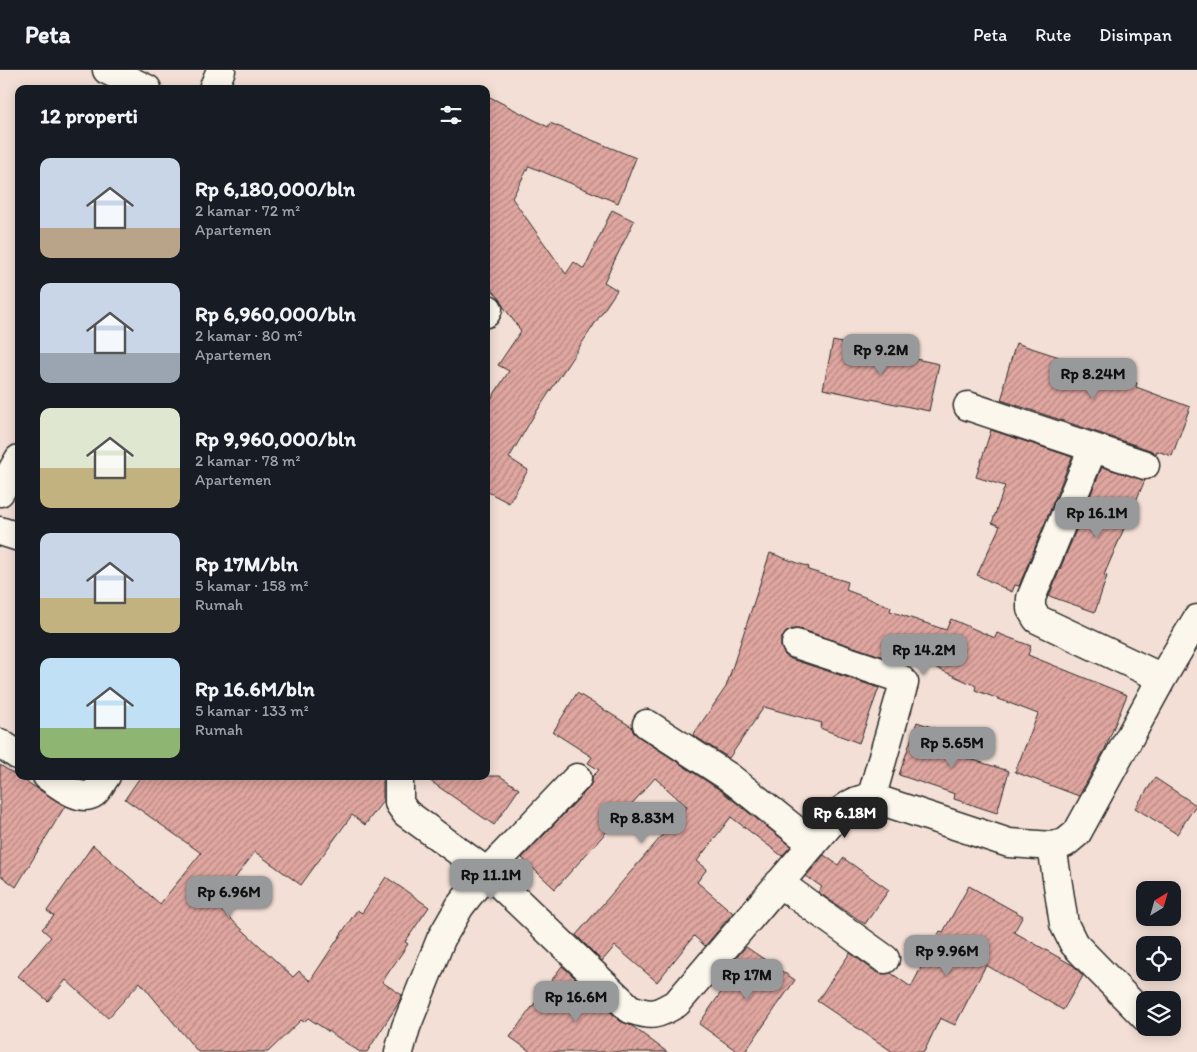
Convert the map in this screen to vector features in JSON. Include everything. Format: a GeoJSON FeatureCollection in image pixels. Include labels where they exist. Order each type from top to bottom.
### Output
{"type":"FeatureCollection","features":[{"type":"Feature","properties":{"kind":"street"},"geometry":{"type":"LineString","coordinates":[[107,70],[139,85]]}},
{"type":"Feature","properties":{"kind":"street"},"geometry":{"type":"LineString","coordinates":[[215,85],[221,70]]}},
{"type":"Feature","properties":{"kind":"street"},"geometry":{"type":"LineString","coordinates":[[968,406],[1145,465]]}},
{"type":"Feature","properties":{"kind":"street"},"geometry":{"type":"LineString","coordinates":[[1093,448],[1031,598],[1030,609],[1037,619],[1162,678]]}},
{"type":"Feature","properties":{"kind":"street"},"geometry":{"type":"LineString","coordinates":[[0,492],[15,466]]}},
{"type":"Feature","properties":{"kind":"street"},"geometry":{"type":"LineString","coordinates":[[0,531],[15,536]]}},
{"type":"Feature","properties":{"kind":"street"},"geometry":{"type":"LineString","coordinates":[[399,780],[399,802],[406,813],[487,872],[630,1009],[645,1014],[658,1014],[676,1003],[841,811],[857,800],[871,799],[885,802],[1009,843],[1052,846],[1065,843],[1076,833],[1197,619]]}},
{"type":"Feature","properties":{"kind":"street"},"geometry":{"type":"LineString","coordinates":[[796,644],[898,678],[904,683],[871,799]]}},
{"type":"Feature","properties":{"kind":"street"},"geometry":{"type":"LineString","coordinates":[[647,724],[729,777],[813,844]]}},
{"type":"Feature","properties":{"kind":"street"},"geometry":{"type":"LineString","coordinates":[[0,743],[15,753]]}},
{"type":"Feature","properties":{"kind":"street"},"geometry":{"type":"LineString","coordinates":[[399,1052],[406,1027],[440,939],[460,906],[487,872],[577,778]]}},
{"type":"Feature","properties":{"kind":"street"},"geometry":{"type":"LineString","coordinates":[[53,780],[68,791],[82,796],[94,792],[103,780]]}},
{"type":"Feature","properties":{"kind":"street"},"geometry":{"type":"LineString","coordinates":[[1052,846],[1064,924],[1074,944],[1136,1008]]}},
{"type":"Feature","properties":{"kind":"street"},"geometry":{"type":"LineString","coordinates":[[779,884],[885,959]]}},
{"type":"Feature","properties":{"kind":"building"},"geometry":{"type":"Polygon","coordinates":[[[490,97],[548,127],[550,123],[636,158],[618,203],[529,166],[512,198],[566,274],[574,262],[584,269],[612,210],[634,221],[604,282],[617,290],[533,417],[509,458],[528,470],[509,503],[490,493],[490,401],[509,371],[498,365],[521,331],[503,306],[501,300],[490,288],[490,97]]]}},
{"type":"Feature","properties":{"kind":"building"},"geometry":{"type":"Polygon","coordinates":[[[833,341],[939,364],[929,411],[823,389],[833,341]]]}},
{"type":"Feature","properties":{"kind":"building"},"geometry":{"type":"Polygon","coordinates":[[[1016,343],[1137,383],[1136,387],[1190,407],[1172,456],[1157,451],[1156,454],[1150,450],[1001,400],[1016,343]]]}},
{"type":"Feature","properties":{"kind":"building"},"geometry":{"type":"Polygon","coordinates":[[[991,430],[1072,457],[1019,586],[1015,585],[1012,592],[977,575],[1000,526],[992,523],[1005,486],[976,477],[991,430]]]}},
{"type":"Feature","properties":{"kind":"building"},"geometry":{"type":"Polygon","coordinates":[[[1102,467],[1145,480],[1104,575],[1107,576],[1095,612],[1049,596],[1102,467]]]}},
{"type":"Feature","properties":{"kind":"building"},"geometry":{"type":"Polygon","coordinates":[[[770,553],[809,567],[808,570],[848,582],[846,590],[891,607],[890,611],[946,630],[951,619],[995,638],[997,633],[1031,646],[1028,655],[1127,695],[1105,749],[1079,796],[1015,772],[1038,714],[975,690],[976,686],[919,660],[918,662],[892,653],[890,659],[800,629],[786,632],[781,639],[781,647],[785,655],[791,659],[879,688],[859,743],[820,728],[822,723],[764,707],[729,758],[693,735],[726,687],[770,553]]]}},
{"type":"Feature","properties":{"kind":"building"},"geometry":{"type":"Polygon","coordinates":[[[577,693],[632,727],[633,732],[639,737],[720,790],[791,846],[782,856],[731,817],[697,861],[707,869],[697,882],[733,913],[705,946],[694,936],[657,982],[615,946],[602,961],[576,935],[687,807],[655,778],[555,889],[522,858],[588,789],[592,782],[592,777],[599,770],[588,763],[592,757],[553,732],[577,693]]]}},
{"type":"Feature","properties":{"kind":"building"},"geometry":{"type":"Polygon","coordinates":[[[917,722],[963,738],[957,755],[1009,771],[997,813],[954,799],[955,794],[899,775],[917,722]]]}},
{"type":"Feature","properties":{"kind":"building"},"geometry":{"type":"Polygon","coordinates":[[[0,765],[15,774],[15,780],[24,780],[65,806],[16,887],[0,875],[0,765]]]}},
{"type":"Feature","properties":{"kind":"building"},"geometry":{"type":"Polygon","coordinates":[[[490,776],[500,776],[519,789],[494,825],[429,780],[490,780],[490,776]]]}},
{"type":"Feature","properties":{"kind":"building"},"geometry":{"type":"Polygon","coordinates":[[[1155,778],[1196,805],[1177,834],[1135,808],[1155,778]]]}},
{"type":"Feature","properties":{"kind":"building"},"geometry":{"type":"Polygon","coordinates":[[[138,780],[383,780],[383,801],[365,825],[352,815],[301,885],[255,852],[215,904],[293,977],[299,971],[310,981],[357,910],[362,913],[386,877],[429,907],[405,942],[408,944],[382,982],[402,995],[367,1052],[360,1052],[308,1018],[304,1022],[301,1020],[268,1052],[198,1052],[140,982],[108,1018],[66,980],[48,1001],[18,976],[51,937],[42,929],[54,916],[47,911],[93,845],[160,904],[201,853],[125,799],[138,780]]]}},
{"type":"Feature","properties":{"kind":"building"},"geometry":{"type":"Polygon","coordinates":[[[824,855],[838,865],[843,858],[889,890],[865,924],[818,892],[822,887],[806,876],[824,855]]]}},
{"type":"Feature","properties":{"kind":"building"},"geometry":{"type":"Polygon","coordinates":[[[969,886],[1023,916],[1014,932],[1074,966],[1083,976],[1063,1010],[986,965],[955,1025],[940,1018],[924,1052],[893,1052],[817,1001],[850,953],[876,972],[883,974],[891,973],[911,987],[940,931],[943,932],[969,886]]]}},
{"type":"Feature","properties":{"kind":"building"},"geometry":{"type":"Polygon","coordinates":[[[746,947],[795,980],[745,1052],[738,1052],[699,1024],[736,971],[729,966],[746,947]]]}},
{"type":"Feature","properties":{"kind":"building"},"geometry":{"type":"Polygon","coordinates":[[[562,966],[582,984],[579,988],[604,1006],[620,1021],[632,1026],[667,1052],[531,1052],[510,1037],[562,966]]]}}]}
